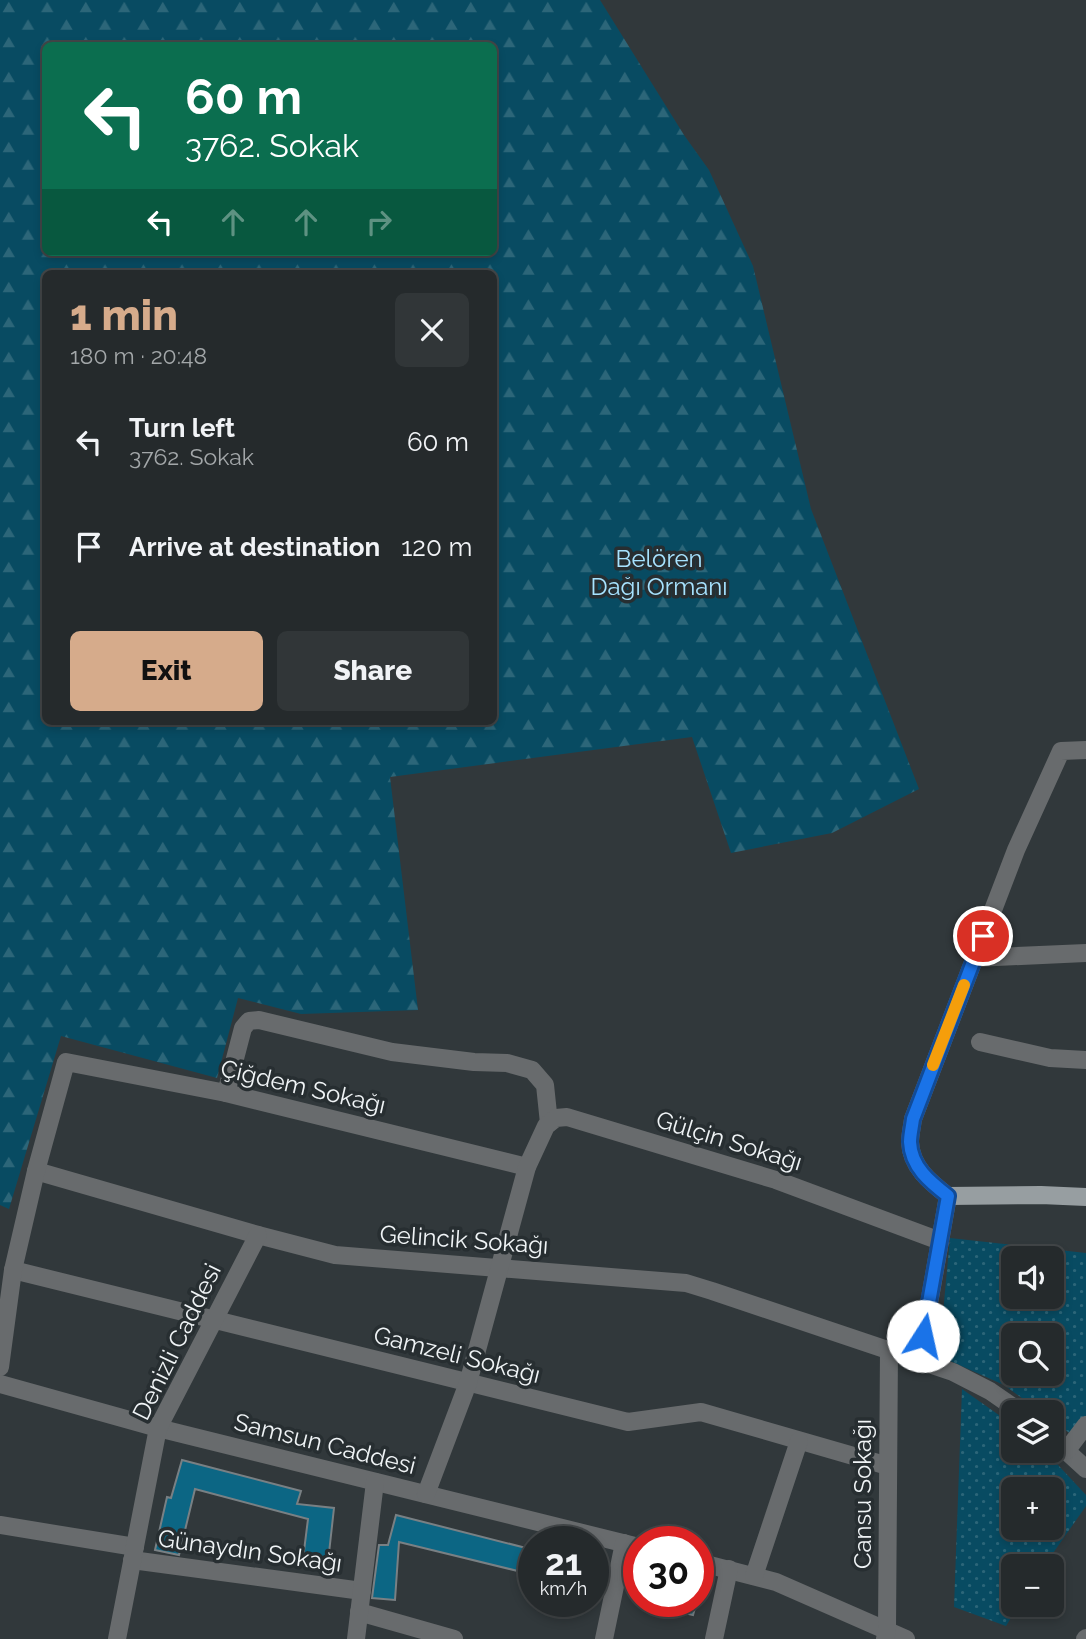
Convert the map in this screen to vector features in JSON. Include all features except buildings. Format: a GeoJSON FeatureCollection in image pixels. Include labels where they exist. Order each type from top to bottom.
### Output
{"type":"FeatureCollection","features":[{"type":"Feature","properties":{"kind":"main road"},"geometry":{"type":"LineString","coordinates":[[948,1196],[1086,1197]]}},
{"type":"Feature","properties":{"kind":"street"},"geometry":{"type":"LineString","coordinates":[[919,1360],[948,1196],[927,1180],[915,1162],[910,1142],[913,1119],[1016,850],[1061,751],[1086,750]]}},
{"type":"Feature","properties":{"kind":"street"},"geometry":{"type":"LineString","coordinates":[[974,958],[1086,953]]}},
{"type":"Feature","properties":{"kind":"street"},"geometry":{"type":"LineString","coordinates":[[226,1093],[243,1028],[249,1021],[259,1020],[392,1052],[474,1062],[507,1063],[531,1070],[545,1085],[549,1123],[527,1167],[468,1383],[426,1494]]}},
{"type":"Feature","properties":{"kind":"street"},"geometry":{"type":"LineString","coordinates":[[980,1042],[1050,1058],[1086,1060]]}},
{"type":"Feature","properties":{"kind":"street","name":"Çiğdem Sokağı"},"geometry":{"type":"LineString","coordinates":[[36,1171],[66,1062],[226,1093],[527,1167]]}},
{"type":"Feature","properties":{"kind":"street","name":"Gülçin Sokağı"},"geometry":{"type":"LineString","coordinates":[[549,1123],[556,1118],[567,1117],[763,1176],[940,1241]]}},
{"type":"Feature","properties":{"kind":"street"},"geometry":{"type":"LineString","coordinates":[[0,1367],[13,1270],[36,1171]]}},
{"type":"Feature","properties":{"kind":"street","name":"Gelincik Sokağı"},"geometry":{"type":"LineString","coordinates":[[36,1171],[335,1255],[680,1282],[712,1290],[919,1360],[972,1381],[1003,1400]]}},
{"type":"Feature","properties":{"kind":"street","name":"Denizli Caddesi"},"geometry":{"type":"LineString","coordinates":[[117,1639],[158,1428],[258,1235]]}},
{"type":"Feature","properties":{"kind":"street","name":"Gamzeli Sokağı"},"geometry":{"type":"LineString","coordinates":[[13,1270],[628,1422],[701,1412],[888,1466]]}},
{"type":"Feature","properties":{"kind":"street","name":"Cansu Sokağı"},"geometry":{"type":"LineString","coordinates":[[886,1635],[889,1350]]}},
{"type":"Feature","properties":{"kind":"street","name":"Samsun Caddesi"},"geometry":{"type":"LineString","coordinates":[[0,1384],[158,1428],[623,1543]]}},
{"type":"Feature","properties":{"kind":"street"},"geometry":{"type":"LineString","coordinates":[[1067,1450],[1086,1425]]}},
{"type":"Feature","properties":{"kind":"street"},"geometry":{"type":"LineString","coordinates":[[754,1576],[799,1441]]}},
{"type":"Feature","properties":{"kind":"street"},"geometry":{"type":"LineString","coordinates":[[1064,1448],[1086,1469]]}},
{"type":"Feature","properties":{"kind":"street"},"geometry":{"type":"LineString","coordinates":[[356,1639],[375,1482]]}},
{"type":"Feature","properties":{"kind":"street","name":"Günaydın Sokağı"},"geometry":{"type":"LineString","coordinates":[[0,1525],[134,1553],[362,1591]]}},
{"type":"Feature","properties":{"kind":"street"},"geometry":{"type":"LineString","coordinates":[[714,1566],[796,1590],[886,1635],[906,1639]]}},
{"type":"Feature","properties":{"kind":"street"},"geometry":{"type":"LineString","coordinates":[[714,1639],[729,1570]]}},
{"type":"Feature","properties":{"kind":"street"},"geometry":{"type":"LineString","coordinates":[[604,1639],[623,1573]]}},
{"type":"Feature","properties":{"kind":"street"},"geometry":{"type":"LineString","coordinates":[[359,1612],[454,1639]]}},
{"type":"Feature","properties":{"kind":"green space","name":"Belören Dağı Ormanı"},"geometry":{"type":"Polygon","coordinates":[[[0,0],[600,0],[684,135],[709,170],[753,266],[811,509],[919,789],[832,833],[731,853],[692,737],[390,777],[418,1010],[301,1014],[238,998],[217,1078],[61,1036],[9,1209],[0,1205],[0,0]]]}},
{"type":"Feature","properties":{"kind":"green space"},"geometry":{"type":"Polygon","coordinates":[[[950,1238],[1023,1246],[1001,1246],[1001,1309],[1064,1309],[1064,1251],[1086,1253],[1086,1417],[1072,1435],[1064,1429],[1064,1400],[1025,1400],[1005,1386],[1064,1386],[1064,1323],[1001,1323],[1001,1384],[939,1356],[950,1238]]]}},
{"type":"Feature","properties":{"kind":"green space"},"geometry":{"type":"Polygon","coordinates":[[[962,1389],[1001,1417],[1001,1463],[1056,1463],[1086,1495],[1086,1506],[1064,1537],[1064,1477],[1001,1477],[1001,1540],[1062,1540],[1052,1554],[1001,1554],[1001,1617],[1012,1617],[1006,1626],[954,1607],[962,1389]]]}},
{"type":"Feature","properties":{"kind":"slow traffic"},"geometry":{"type":"LineString","coordinates":[[933,1065],[964,985]]}},
{"type":"Feature","properties":{"kind":"route"},"geometry":{"type":"LineString","coordinates":[[923,1336],[948,1196],[927,1180],[915,1162],[910,1142],[913,1119],[983,936]]}}]}
